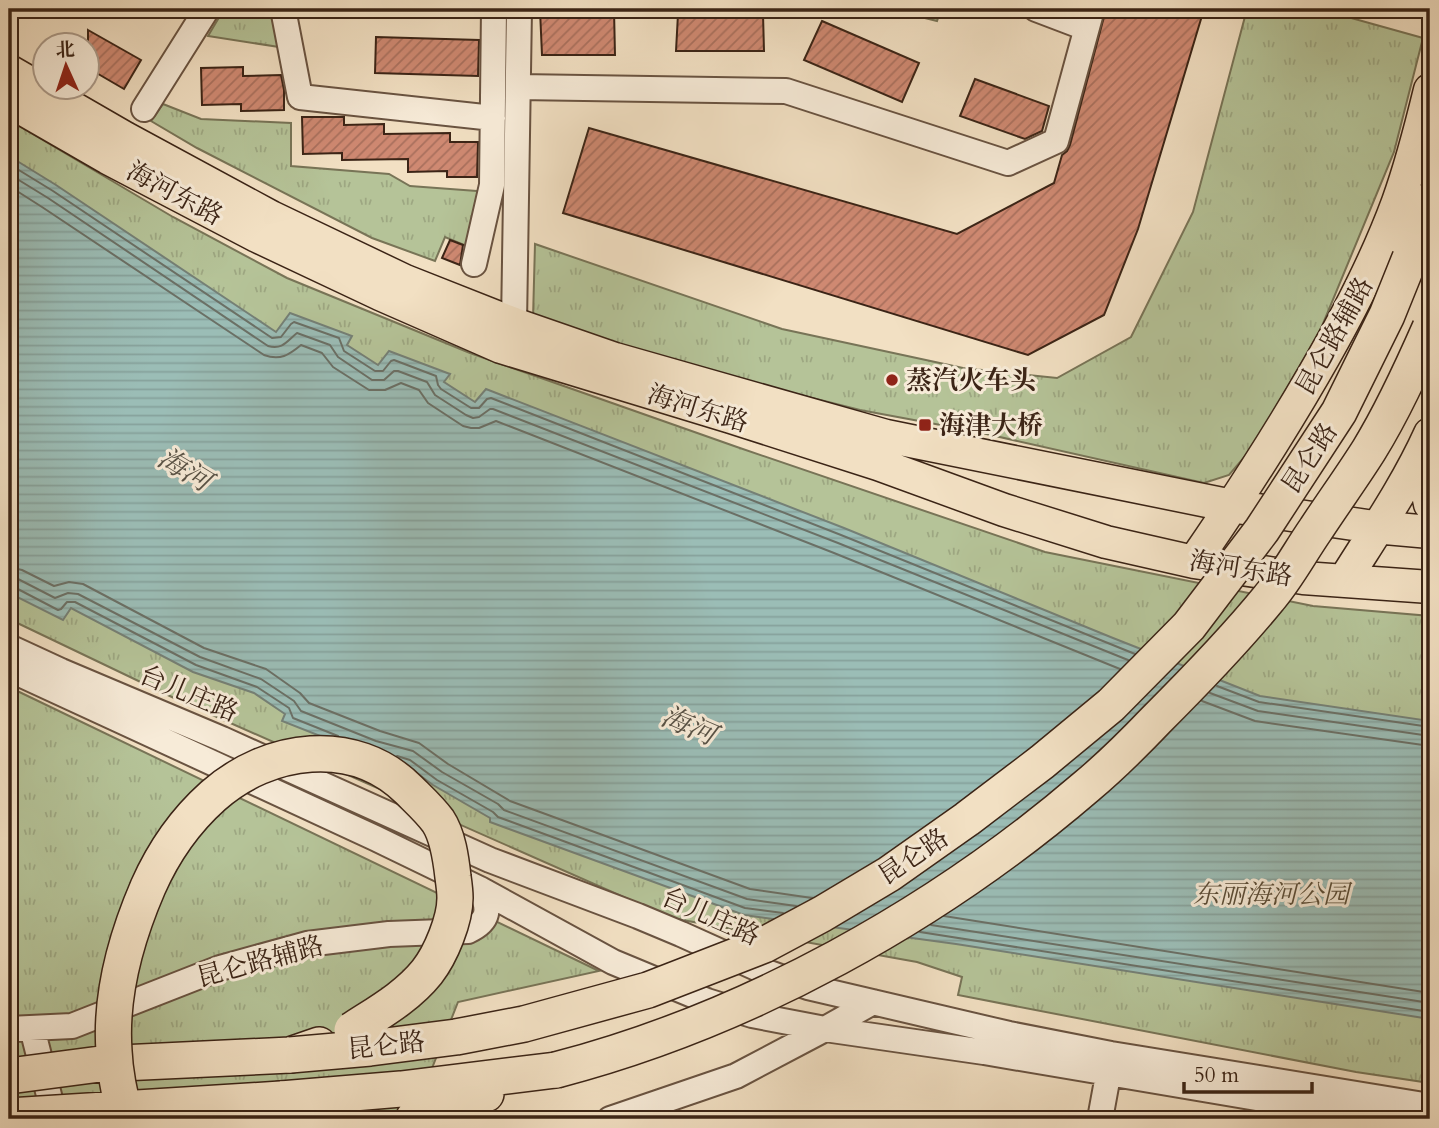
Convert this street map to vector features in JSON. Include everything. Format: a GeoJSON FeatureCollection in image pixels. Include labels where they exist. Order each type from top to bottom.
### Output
{"type":"FeatureCollection","features":[{"type":"Feature","properties":{"kind":"highway","name":"昆仑路"},"geometry":{"type":"LineString","coordinates":[[100,1064],[290,1055],[370,1048],[456,1037],[524,1024],[648,990],[764,945],[889,874],[1042,762],[1111,705],[1189,626],[1262,530],[1339,412],[1387,315],[1430,200]]}},
{"type":"Feature","properties":{"kind":"highway","name":"昆仑路"},"geometry":{"type":"LineString","coordinates":[[281,1099],[401,1089],[556,1070],[612,1054],[764,995],[900,921],[976,872],[1034,830],[1089,785],[1191,685],[1271,596],[1369,449],[1430,328]]}},
{"type":"Feature","properties":{"kind":"highway"},"geometry":{"type":"LineString","coordinates":[[126,1119],[117,1079],[113,1021],[117,987],[130,935],[152,879],[188,822],[213,796],[236,779],[266,764],[294,756],[325,752],[354,757],[383,769],[422,803],[440,824],[450,854],[455,899],[446,939],[428,972],[398,1000],[352,1030],[290,1055]]}},
{"type":"Feature","properties":{"kind":"highway"},"geometry":{"type":"LineString","coordinates":[[9,1055],[100,1064]]}},
{"type":"Feature","properties":{"kind":"highway"},"geometry":{"type":"LineString","coordinates":[[9,1076],[100,1064]]}},
{"type":"Feature","properties":{"kind":"highway"},"geometry":{"type":"LineString","coordinates":[[413,1119],[556,1070]]}},
{"type":"Feature","properties":{"kind":"highway"},"geometry":{"type":"LineString","coordinates":[[9,1116],[281,1099]]}},
{"type":"Feature","properties":{"kind":"highway"},"geometry":{"type":"LineString","coordinates":[[185,1119],[281,1099]]}},
{"type":"Feature","properties":{"kind":"main road","name":"海河东路"},"geometry":{"type":"LineString","coordinates":[[9,71],[125,138],[271,216],[405,281],[514,324],[615,359],[886,436],[1183,496],[1239,497],[1430,532]]}},
{"type":"Feature","properties":{"kind":"main road","name":"昆仑路辅路"},"geometry":{"type":"LineString","coordinates":[[1194,562],[1239,497],[1319,366],[1371,269],[1398,201],[1430,90]]}},
{"type":"Feature","properties":{"kind":"main road","name":"海河东路"},"geometry":{"type":"LineString","coordinates":[[9,101],[108,158],[257,236],[501,347],[878,464],[1004,510],[1106,542],[1194,562],[1303,578],[1430,587]]}},
{"type":"Feature","properties":{"kind":"main road"},"geometry":{"type":"LineString","coordinates":[[1425,445],[1430,504]]}},
{"type":"Feature","properties":{"kind":"main road"},"geometry":{"type":"LineString","coordinates":[[1343,581],[1425,445]]}},
{"type":"Feature","properties":{"kind":"main road"},"geometry":{"type":"LineString","coordinates":[[1237,568],[1224,558],[1221,547],[1239,497]]}},
{"type":"Feature","properties":{"kind":"main road"},"geometry":{"type":"LineString","coordinates":[[1303,578],[1339,568],[1380,522]]}},
{"type":"Feature","properties":{"kind":"street"},"geometry":{"type":"LineString","coordinates":[[144,109],[207,9]]}},
{"type":"Feature","properties":{"kind":"street"},"geometry":{"type":"LineString","coordinates":[[283,9],[300,97],[493,118]]}},
{"type":"Feature","properties":{"kind":"street"},"geometry":{"type":"LineString","coordinates":[[474,264],[492,185],[494,9]]}},
{"type":"Feature","properties":{"kind":"street"},"geometry":{"type":"LineString","coordinates":[[514,324],[519,9]]}},
{"type":"Feature","properties":{"kind":"street"},"geometry":{"type":"LineString","coordinates":[[519,87],[786,91],[1008,163],[1056,141],[1089,19],[1036,9]]}},
{"type":"Feature","properties":{"kind":"street","name":"台儿庄路"},"geometry":{"type":"LineString","coordinates":[[9,647],[490,860],[638,916],[761,970],[808,987],[1009,1034],[1110,1064],[1381,1119]]}},
{"type":"Feature","properties":{"kind":"street","name":"台儿庄路"},"geometry":{"type":"LineString","coordinates":[[9,670],[363,832],[480,889],[613,962],[707,1001],[752,1015],[825,1029],[984,1052],[1110,1064],[1430,1106]]}},
{"type":"Feature","properties":{"kind":"street","name":"昆仑路辅路"},"geometry":{"type":"LineString","coordinates":[[20,1029],[72,1026],[220,968],[307,944],[388,934],[468,930],[479,926],[485,917],[487,907],[480,889]]}},
{"type":"Feature","properties":{"kind":"street"},"geometry":{"type":"LineString","coordinates":[[610,1119],[736,1076],[873,1002]]}},
{"type":"Feature","properties":{"kind":"street"},"geometry":{"type":"LineString","coordinates":[[20,1029],[55,1119]]}},
{"type":"Feature","properties":{"kind":"street"},"geometry":{"type":"LineString","coordinates":[[1100,1119],[1110,1064]]}},
{"type":"Feature","properties":{"kind":"green space"},"geometry":{"type":"Polygon","coordinates":[[[224,9],[270,9],[279,47],[208,36],[224,9]]]}},
{"type":"Feature","properties":{"kind":"green space"},"geometry":{"type":"Polygon","coordinates":[[[889,9],[941,9],[937,21],[889,9]]]}},
{"type":"Feature","properties":{"kind":"green space"},"geometry":{"type":"Polygon","coordinates":[[[1247,9],[1319,9],[1423,38],[1394,152],[1320,331],[1253,447],[1229,475],[1204,483],[973,431],[860,410],[710,372],[533,319],[535,244],[782,329],[963,368],[1057,378],[1131,337],[1193,212],[1247,9]]]}},
{"type":"Feature","properties":{"kind":"green space"},"geometry":{"type":"Polygon","coordinates":[[[163,104],[201,119],[291,123],[291,166],[389,174],[410,186],[490,194],[481,252],[445,237],[435,261],[372,238],[197,148],[151,121],[163,104]]]}},
{"type":"Feature","properties":{"kind":"green space","name":"东丽海河公园"},"geometry":{"type":"Polygon","coordinates":[[[9,120],[173,217],[287,278],[470,353],[737,447],[1045,552],[1313,606],[1430,616],[1430,1083],[1356,1072],[958,995],[962,977],[917,962],[671,918],[174,698],[9,619],[9,120]]]}},
{"type":"Feature","properties":{"kind":"green space"},"geometry":{"type":"Polygon","coordinates":[[[9,687],[599,971],[458,1002],[412,1119],[45,1119],[9,1091],[9,687]]]}},
{"type":"Feature","properties":{"kind":"water","name":"海河"},"geometry":{"type":"Polygon","coordinates":[[[9,156],[276,332],[290,313],[352,336],[347,345],[378,365],[389,351],[450,374],[444,382],[475,402],[486,389],[844,528],[1260,696],[1430,721],[1430,1019],[956,944],[744,915],[490,822],[490,818],[433,785],[407,766],[371,756],[282,721],[285,714],[254,693],[193,672],[71,608],[63,620],[9,593],[9,156]]]}},
{"type":"Feature","properties":{"kind":"building"},"geometry":{"type":"Polygon","coordinates":[[[1106,9],[1204,9],[1138,229],[1104,315],[1028,355],[563,213],[589,128],[957,234],[1054,183],[1062,155],[1070,145],[1106,9]]]}},
{"type":"Feature","properties":{"kind":"building"},"geometry":{"type":"Polygon","coordinates":[[[540,10],[614,10],[615,55],[542,55],[540,10]]]}},
{"type":"Feature","properties":{"kind":"building"},"geometry":{"type":"Polygon","coordinates":[[[678,14],[763,14],[764,51],[676,51],[678,14]]]}},
{"type":"Feature","properties":{"kind":"building"},"geometry":{"type":"Polygon","coordinates":[[[822,21],[919,63],[902,102],[804,60],[822,21]]]}},
{"type":"Feature","properties":{"kind":"building"},"geometry":{"type":"Polygon","coordinates":[[[376,37],[479,40],[478,76],[375,73],[376,37]]]}},
{"type":"Feature","properties":{"kind":"building"},"geometry":{"type":"Polygon","coordinates":[[[102,38],[141,60],[124,89],[102,76],[102,38]]]}},
{"type":"Feature","properties":{"kind":"building"},"geometry":{"type":"Polygon","coordinates":[[[243,67],[243,76],[281,75],[284,110],[241,111],[241,104],[202,105],[201,68],[243,67]]]}},
{"type":"Feature","properties":{"kind":"building"},"geometry":{"type":"Polygon","coordinates":[[[975,79],[1049,106],[1042,131],[1025,139],[960,116],[975,79]]]}},
{"type":"Feature","properties":{"kind":"building"},"geometry":{"type":"Polygon","coordinates":[[[302,117],[344,117],[344,125],[384,124],[384,134],[450,133],[450,142],[478,142],[477,177],[447,177],[447,171],[408,172],[408,159],[342,160],[342,153],[303,154],[302,117]]]}},
{"type":"Feature","properties":{"kind":"building"},"geometry":{"type":"Polygon","coordinates":[[[450,240],[463,245],[460,265],[442,258],[450,240]]]}},
{"type":"Feature","properties":{"kind":"place","name":"蒸汽火车头"},"geometry":{"type":"Point","coordinates":[892,380]}},
{"type":"Feature","properties":{"kind":"place","name":"海津大桥"},"geometry":{"type":"Point","coordinates":[925,425]}}]}
